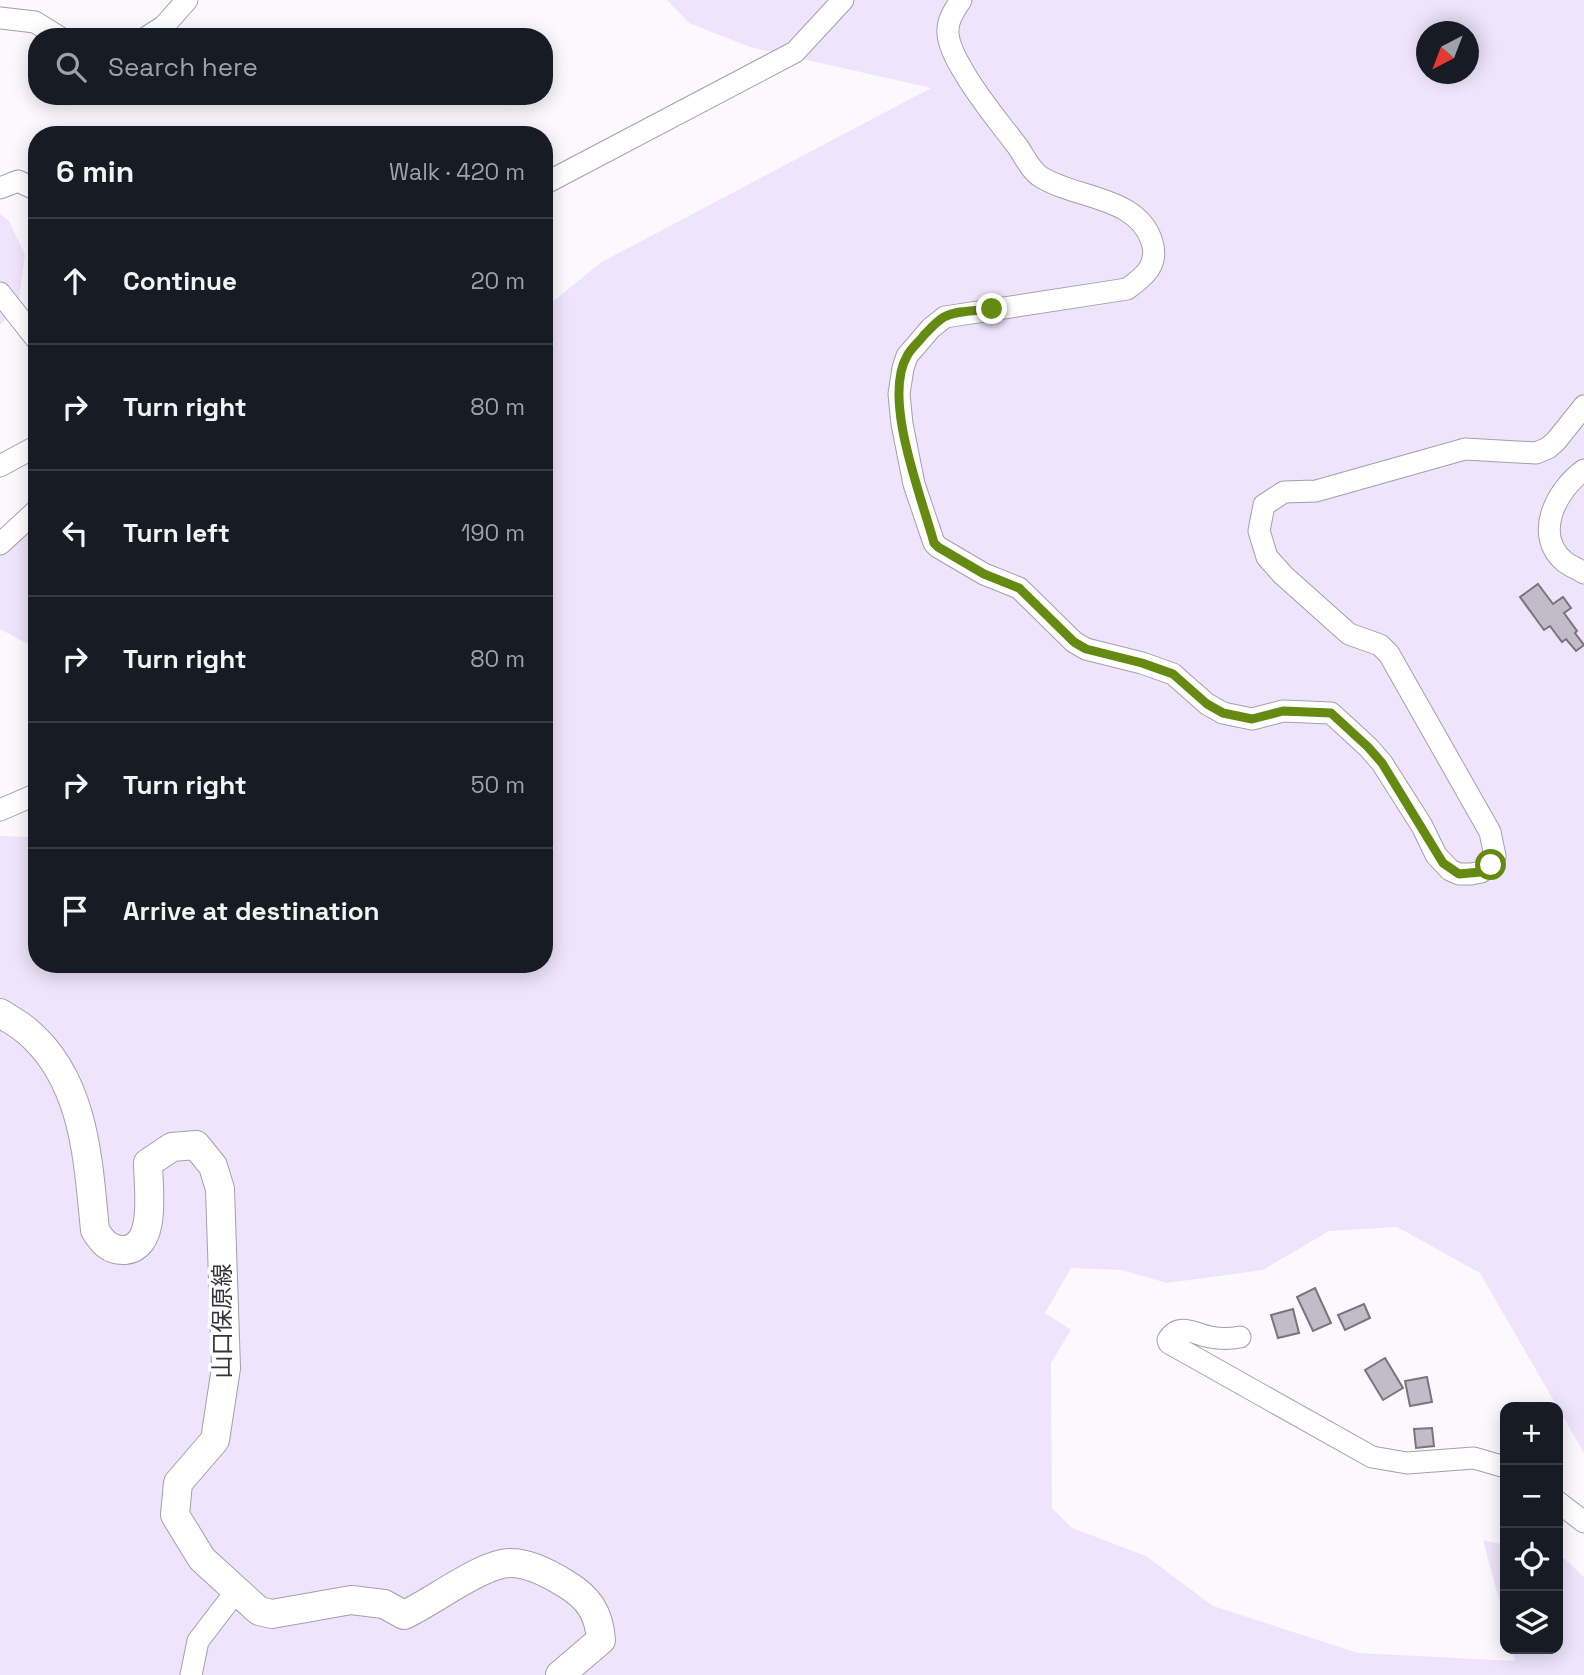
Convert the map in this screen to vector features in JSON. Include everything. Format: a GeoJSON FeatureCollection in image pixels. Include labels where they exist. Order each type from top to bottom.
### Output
{"type":"FeatureCollection","features":[{"type":"Feature","properties":{"kind":"main road","name":"山口保原線"},"geometry":{"type":"LineString","coordinates":[[0,1013],[27,1031],[50,1056],[72,1095],[83,1127],[95,1230],[102,1242],[116,1250],[129,1250],[142,1242],[149,1223],[148,1163],[172,1147],[196,1145],[213,1166],[220,1189],[226,1368],[215,1440],[178,1483],[175,1515],[202,1559],[259,1611],[272,1614],[351,1600],[384,1604],[404,1615],[477,1573],[509,1563],[545,1571],[580,1592],[600,1620],[601,1640],[560,1675]]}},
{"type":"Feature","properties":{"kind":"street"},"geometry":{"type":"LineString","coordinates":[[161,28],[187,0]]}},
{"type":"Feature","properties":{"kind":"street"},"geometry":{"type":"LineString","coordinates":[[553,179],[796,52],[843,0]]}},
{"type":"Feature","properties":{"kind":"street"},"geometry":{"type":"LineString","coordinates":[[961,0],[949,19],[947,32],[950,43],[962,69],[1037,174],[1125,210],[1144,223],[1155,252],[1149,270],[1126,289],[945,317],[931,328],[907,356],[902,368],[899,394],[901,424],[915,484],[934,543],[958,561],[1019,588],[1074,642],[1086,649],[1173,674],[1207,704],[1223,713],[1252,719],[1283,711],[1331,713],[1382,763],[1422,826],[1436,856],[1450,870],[1459,874],[1481,872],[1491,865],[1495,856],[1490,832],[1389,654],[1380,645],[1349,634],[1283,575],[1267,557],[1259,531],[1264,505],[1284,492],[1316,491],[1465,449],[1536,453],[1556,441],[1584,406]]}},
{"type":"Feature","properties":{"kind":"street"},"geometry":{"type":"LineString","coordinates":[[0,18],[35,22],[45,28]]}},
{"type":"Feature","properties":{"kind":"street"},"geometry":{"type":"LineString","coordinates":[[0,188],[18,181],[28,186]]}},
{"type":"Feature","properties":{"kind":"street"},"geometry":{"type":"LineString","coordinates":[[0,293],[28,329]]}},
{"type":"Feature","properties":{"kind":"street"},"geometry":{"type":"LineString","coordinates":[[0,466],[28,451]]}},
{"type":"Feature","properties":{"kind":"street"},"geometry":{"type":"LineString","coordinates":[[1584,470],[1569,481],[1561,492],[1548,523],[1553,547],[1565,562],[1584,573]]}},
{"type":"Feature","properties":{"kind":"street"},"geometry":{"type":"LineString","coordinates":[[0,544],[28,518]]}},
{"type":"Feature","properties":{"kind":"street"},"geometry":{"type":"LineString","coordinates":[[0,810],[28,798]]}},
{"type":"Feature","properties":{"kind":"street"},"geometry":{"type":"LineString","coordinates":[[1240,1337],[1211,1337],[1186,1329],[1177,1330],[1168,1340],[1169,1343],[1372,1457],[1407,1463],[1474,1458],[1500,1466]]}},
{"type":"Feature","properties":{"kind":"street"},"geometry":{"type":"LineString","coordinates":[[1563,1506],[1584,1522]]}},
{"type":"Feature","properties":{"kind":"street"},"geometry":{"type":"LineString","coordinates":[[191,1675],[198,1641],[237,1591]]}},
{"type":"Feature","properties":{"kind":"shaded area"},"geometry":{"type":"Polygon","coordinates":[[[667,0],[1584,0],[1584,1453],[1563,1417],[1563,1402],[1555,1402],[1480,1273],[1397,1227],[1329,1231],[1263,1270],[1167,1283],[1122,1270],[1071,1268],[1045,1313],[1071,1330],[1051,1363],[1052,1508],[1072,1528],[1146,1556],[1213,1606],[1358,1653],[1515,1661],[1513,1654],[1563,1654],[1565,1559],[1584,1577],[1584,1675],[0,1675],[0,836],[28,837],[28,973],[553,973],[553,302],[600,263],[931,88],[750,47],[689,23],[667,0]]]}},
{"type":"Feature","properties":{"kind":"shaded area"},"geometry":{"type":"Polygon","coordinates":[[[0,214],[9,221],[25,255],[18,307],[0,325],[0,214]]]}},
{"type":"Feature","properties":{"kind":"shaded area"},"geometry":{"type":"Polygon","coordinates":[[[28,521],[28,644],[0,629],[0,535],[28,521]]]}},
{"type":"Feature","properties":{"kind":"shaded area"},"geometry":{"type":"Polygon","coordinates":[[[1483,1540],[1500,1544],[1500,1603],[1483,1540]]]}},
{"type":"Feature","properties":{"kind":"building"},"geometry":{"type":"Polygon","coordinates":[[[1538,584],[1553,604],[1563,597],[1571,608],[1564,613],[1584,645],[1576,651],[1566,639],[1562,642],[1550,626],[1544,630],[1520,597],[1538,584]]]}},
{"type":"Feature","properties":{"kind":"building"},"geometry":{"type":"Polygon","coordinates":[[[1315,1288],[1331,1323],[1313,1331],[1297,1297],[1315,1288]]]}},
{"type":"Feature","properties":{"kind":"building"},"geometry":{"type":"Polygon","coordinates":[[[1364,1304],[1370,1318],[1345,1330],[1338,1315],[1364,1304]]]}},
{"type":"Feature","properties":{"kind":"building"},"geometry":{"type":"Polygon","coordinates":[[[1293,1309],[1299,1333],[1278,1338],[1271,1315],[1293,1309]]]}},
{"type":"Feature","properties":{"kind":"building"},"geometry":{"type":"Polygon","coordinates":[[[1385,1358],[1403,1388],[1383,1400],[1365,1370],[1385,1358]]]}},
{"type":"Feature","properties":{"kind":"building"},"geometry":{"type":"Polygon","coordinates":[[[1427,1377],[1432,1402],[1410,1406],[1405,1381],[1427,1377]]]}},
{"type":"Feature","properties":{"kind":"building"},"geometry":{"type":"Polygon","coordinates":[[[1432,1428],[1434,1446],[1416,1448],[1414,1429],[1432,1428]]]}},
{"type":"Feature","properties":{"kind":"route"},"geometry":{"type":"LineString","coordinates":[[992,309],[945,317],[931,328],[907,356],[902,368],[899,394],[901,424],[915,484],[934,543],[958,561],[1019,588],[1074,642],[1099,654],[1142,663],[1173,674],[1207,704],[1223,713],[1252,719],[1283,711],[1331,713],[1382,763],[1422,826],[1436,856],[1450,870],[1459,874],[1471,874],[1481,872],[1491,865]]}}]}
